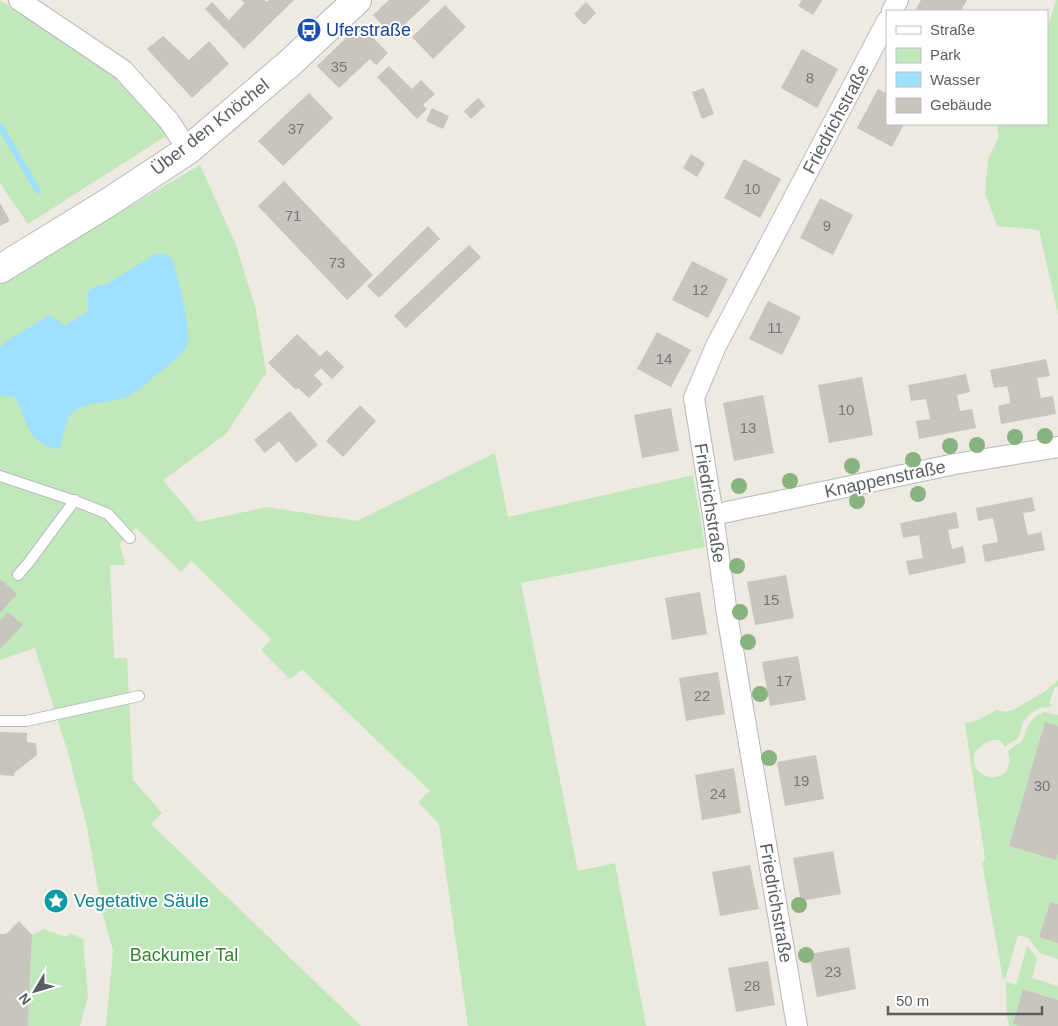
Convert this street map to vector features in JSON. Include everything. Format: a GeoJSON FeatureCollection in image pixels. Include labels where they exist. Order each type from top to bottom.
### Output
{"type":"FeatureCollection","features":[{"type":"Feature","properties":{"kind":"main road","name":"Über den Knöchel"},"geometry":{"type":"LineString","coordinates":[[0,269],[109,202],[188,150],[291,62],[357,0]]}},
{"type":"Feature","properties":{"kind":"street"},"geometry":{"type":"LineString","coordinates":[[19,0],[122,70],[169,122],[188,150]]}},
{"type":"Feature","properties":{"kind":"street","name":"Friedrichstraße"},"geometry":{"type":"LineString","coordinates":[[798,1026],[727,614],[694,398],[716,346],[886,23]]}},
{"type":"Feature","properties":{"kind":"street","name":"Knappenstraße"},"geometry":{"type":"LineString","coordinates":[[713,515],[955,464],[1058,447]]}},
{"type":"Feature","properties":{"kind":"lane"},"geometry":{"type":"LineString","coordinates":[[0,476],[75,500],[108,514],[130,538]]}},
{"type":"Feature","properties":{"kind":"lane"},"geometry":{"type":"LineString","coordinates":[[18,575],[30,562],[75,500]]}},
{"type":"Feature","properties":{"kind":"lane"},"geometry":{"type":"LineString","coordinates":[[0,721],[26,721],[139,696]]}},
{"type":"Feature","properties":{"kind":"green space"},"geometry":{"type":"Polygon","coordinates":[[[0,0],[86,54],[128,85],[166,130],[166,136],[28,224],[0,183],[0,0]]]}},
{"type":"Feature","properties":{"kind":"green space"},"geometry":{"type":"Polygon","coordinates":[[[1056,0],[1058,0],[1058,314],[1039,230],[997,226],[985,193],[988,160],[999,136],[997,125],[1048,125],[1048,27],[1056,0]]]}},
{"type":"Feature","properties":{"kind":"green space","name":"Backumer Tal"},"geometry":{"type":"Polygon","coordinates":[[[200,165],[236,245],[256,310],[266,373],[226,434],[163,480],[198,522],[267,507],[357,521],[495,453],[508,517],[693,475],[705,547],[521,583],[578,871],[615,863],[646,1026],[468,1026],[439,824],[418,802],[430,791],[302,669],[290,679],[261,650],[271,639],[191,561],[181,572],[136,528],[120,543],[125,565],[110,565],[114,658],[127,658],[133,780],[162,813],[151,824],[361,1026],[106,1026],[113,951],[102,911],[87,827],[69,756],[35,648],[0,660],[0,283],[200,165]]]}},
{"type":"Feature","properties":{"kind":"green space"},"geometry":{"type":"Polygon","coordinates":[[[1058,680],[1058,687],[1055,686],[1049,703],[1052,705],[1051,707],[1040,708],[1030,714],[1023,722],[1019,737],[1005,747],[1000,740],[988,742],[977,750],[974,756],[976,769],[982,774],[995,777],[1002,775],[1007,770],[1009,762],[1008,751],[1022,741],[1028,726],[1036,716],[1044,712],[1058,715],[1058,726],[1045,723],[1009,846],[1056,860],[1058,854],[1058,904],[1050,902],[1039,937],[1058,943],[1058,959],[1040,953],[1028,938],[1018,935],[1005,979],[1003,979],[982,863],[985,859],[965,723],[976,721],[996,710],[1006,712],[1013,710],[1047,690],[1058,680]]]}},
{"type":"Feature","properties":{"kind":"green space"},"geometry":{"type":"Polygon","coordinates":[[[45,928],[48,931],[67,937],[70,933],[83,939],[88,996],[80,1026],[28,1026],[32,935],[45,928]]]}},
{"type":"Feature","properties":{"kind":"green space"},"geometry":{"type":"Polygon","coordinates":[[[1027,946],[1037,958],[1032,978],[1058,986],[1058,1000],[1024,989],[1014,1024],[1021,1026],[1009,1026],[1006,982],[1016,985],[1027,946]]]}},
{"type":"Feature","properties":{"kind":"water"},"geometry":{"type":"Polygon","coordinates":[[[156,254],[164,254],[172,259],[184,303],[188,328],[187,345],[184,350],[133,394],[116,400],[87,405],[74,411],[68,418],[60,449],[41,443],[30,431],[15,397],[0,395],[0,348],[4,343],[49,315],[65,325],[88,312],[87,292],[100,284],[103,286],[156,254]]]}},
{"type":"Feature","properties":{"kind":"building"},"geometry":{"type":"Polygon","coordinates":[[[241,0],[264,0],[267,2],[269,0],[294,0],[244,49],[205,9],[212,2],[229,20],[245,3],[241,0]]]}},
{"type":"Feature","properties":{"kind":"building"},"geometry":{"type":"Polygon","coordinates":[[[389,0],[431,0],[392,36],[373,15],[389,0]]]}},
{"type":"Feature","properties":{"kind":"building"},"geometry":{"type":"Polygon","coordinates":[[[802,0],[822,1],[813,15],[798,6],[802,0]]]}},
{"type":"Feature","properties":{"kind":"building"},"geometry":{"type":"Polygon","coordinates":[[[921,0],[967,0],[962,10],[916,10],[921,0]]]}},
{"type":"Feature","properties":{"kind":"building"},"geometry":{"type":"Polygon","coordinates":[[[586,2],[596,13],[584,25],[574,14],[586,2]]]}},
{"type":"Feature","properties":{"kind":"building"},"geometry":{"type":"Polygon","coordinates":[[[445,5],[466,27],[433,59],[412,37],[445,5]]]}},
{"type":"Feature","properties":{"kind":"building"},"geometry":{"type":"Polygon","coordinates":[[[360,24],[388,53],[376,65],[370,59],[339,88],[317,66],[360,24]]]}},
{"type":"Feature","properties":{"kind":"building"},"geometry":{"type":"Polygon","coordinates":[[[163,36],[189,60],[209,41],[229,64],[192,98],[147,49],[163,36]]]}},
{"type":"Feature","properties":{"kind":"building"},"geometry":{"type":"Polygon","coordinates":[[[802,49],[838,69],[817,108],[781,88],[802,49]]]}},
{"type":"Feature","properties":{"kind":"building"},"geometry":{"type":"Polygon","coordinates":[[[389,66],[412,89],[421,80],[435,94],[423,105],[427,109],[417,119],[377,77],[389,66]]]}},
{"type":"Feature","properties":{"kind":"building"},"geometry":{"type":"Polygon","coordinates":[[[704,88],[714,114],[702,119],[692,92],[704,88]]]}},
{"type":"Feature","properties":{"kind":"building"},"geometry":{"type":"Polygon","coordinates":[[[878,89],[886,93],[886,125],[903,125],[892,147],[857,128],[878,89]]]}},
{"type":"Feature","properties":{"kind":"building"},"geometry":{"type":"Polygon","coordinates":[[[309,93],[333,118],[283,166],[258,141],[309,93]]]}},
{"type":"Feature","properties":{"kind":"building"},"geometry":{"type":"Polygon","coordinates":[[[478,98],[485,106],[471,119],[464,111],[478,98]]]}},
{"type":"Feature","properties":{"kind":"building"},"geometry":{"type":"Polygon","coordinates":[[[432,108],[449,116],[443,129],[426,121],[432,108]]]}},
{"type":"Feature","properties":{"kind":"building"},"geometry":{"type":"Polygon","coordinates":[[[691,154],[705,163],[697,177],[683,168],[691,154]]]}},
{"type":"Feature","properties":{"kind":"building"},"geometry":{"type":"Polygon","coordinates":[[[744,159],[781,179],[760,218],[724,198],[744,159]]]}},
{"type":"Feature","properties":{"kind":"building"},"geometry":{"type":"Polygon","coordinates":[[[284,181],[373,275],[347,300],[258,206],[284,181]]]}},
{"type":"Feature","properties":{"kind":"building"},"geometry":{"type":"Polygon","coordinates":[[[820,198],[853,215],[833,255],[800,238],[820,198]]]}},
{"type":"Feature","properties":{"kind":"building"},"geometry":{"type":"Polygon","coordinates":[[[0,203],[10,221],[0,226],[0,203]]]}},
{"type":"Feature","properties":{"kind":"building"},"geometry":{"type":"Polygon","coordinates":[[[428,226],[440,239],[379,298],[367,286],[428,226]]]}},
{"type":"Feature","properties":{"kind":"building"},"geometry":{"type":"Polygon","coordinates":[[[469,245],[481,257],[406,328],[394,316],[469,245]]]}},
{"type":"Feature","properties":{"kind":"building"},"geometry":{"type":"Polygon","coordinates":[[[692,261],[728,279],[708,318],[672,300],[692,261]]]}},
{"type":"Feature","properties":{"kind":"building"},"geometry":{"type":"Polygon","coordinates":[[[768,301],[801,317],[782,355],[749,339],[768,301]]]}},
{"type":"Feature","properties":{"kind":"building"},"geometry":{"type":"Polygon","coordinates":[[[657,332],[691,350],[671,387],[637,369],[657,332]]]}},
{"type":"Feature","properties":{"kind":"building"},"geometry":{"type":"Polygon","coordinates":[[[297,334],[320,356],[327,350],[344,367],[332,379],[321,368],[314,375],[323,384],[309,398],[298,388],[296,390],[268,363],[297,334]]]}},
{"type":"Feature","properties":{"kind":"building"},"geometry":{"type":"Polygon","coordinates":[[[1046,359],[1050,376],[1037,378],[1041,398],[1053,396],[1056,414],[1001,424],[998,406],[1010,403],[1009,394],[1007,386],[994,388],[990,370],[1046,359]]]}},
{"type":"Feature","properties":{"kind":"building"},"geometry":{"type":"Polygon","coordinates":[[[966,374],[970,392],[957,395],[960,411],[972,409],[976,428],[919,439],[916,421],[930,419],[926,399],[911,401],[908,385],[966,374]]]}},
{"type":"Feature","properties":{"kind":"building"},"geometry":{"type":"Polygon","coordinates":[[[862,377],[873,435],[829,443],[818,385],[862,377]]]}},
{"type":"Feature","properties":{"kind":"building"},"geometry":{"type":"Polygon","coordinates":[[[763,395],[774,453],[734,461],[723,403],[763,395]]]}},
{"type":"Feature","properties":{"kind":"building"},"geometry":{"type":"Polygon","coordinates":[[[360,405],[376,421],[343,457],[326,441],[360,405]]]}},
{"type":"Feature","properties":{"kind":"building"},"geometry":{"type":"Polygon","coordinates":[[[671,408],[679,451],[642,458],[634,415],[671,408]]]}},
{"type":"Feature","properties":{"kind":"building"},"geometry":{"type":"Polygon","coordinates":[[[290,411],[318,445],[296,463],[279,441],[265,453],[254,440],[290,411]]]}},
{"type":"Feature","properties":{"kind":"building"},"geometry":{"type":"Polygon","coordinates":[[[1032,497],[1035,511],[1023,513],[1028,535],[1041,532],[1045,550],[985,562],[982,545],[998,542],[993,518],[978,521],[976,508],[1032,497]]]}},
{"type":"Feature","properties":{"kind":"building"},"geometry":{"type":"Polygon","coordinates":[[[956,512],[959,528],[948,530],[952,549],[963,546],[966,563],[909,575],[906,561],[923,558],[919,535],[903,538],[900,523],[956,512]]]}},
{"type":"Feature","properties":{"kind":"building"},"geometry":{"type":"Polygon","coordinates":[[[786,575],[794,618],[755,625],[747,582],[786,575]]]}},
{"type":"Feature","properties":{"kind":"building"},"geometry":{"type":"Polygon","coordinates":[[[0,579],[17,594],[0,613],[0,579]]]}},
{"type":"Feature","properties":{"kind":"building"},"geometry":{"type":"Polygon","coordinates":[[[700,592],[707,634],[672,640],[665,598],[700,592]]]}},
{"type":"Feature","properties":{"kind":"building"},"geometry":{"type":"Polygon","coordinates":[[[8,612],[23,625],[0,649],[0,621],[8,612]]]}},
{"type":"Feature","properties":{"kind":"building"},"geometry":{"type":"Polygon","coordinates":[[[798,656],[806,700],[770,706],[762,662],[798,656]]]}},
{"type":"Feature","properties":{"kind":"building"},"geometry":{"type":"Polygon","coordinates":[[[718,672],[725,714],[686,721],[679,678],[718,672]]]}},
{"type":"Feature","properties":{"kind":"building"},"geometry":{"type":"Polygon","coordinates":[[[1045,722],[1058,726],[1058,854],[1056,860],[1009,846],[1045,722]]]}},
{"type":"Feature","properties":{"kind":"building"},"geometry":{"type":"Polygon","coordinates":[[[0,732],[27,733],[27,742],[36,743],[37,755],[15,772],[14,776],[0,775],[0,732]]]}},
{"type":"Feature","properties":{"kind":"building"},"geometry":{"type":"Polygon","coordinates":[[[816,755],[824,799],[785,806],[777,762],[816,755]]]}},
{"type":"Feature","properties":{"kind":"building"},"geometry":{"type":"Polygon","coordinates":[[[734,768],[741,813],[702,820],[695,775],[734,768]]]}},
{"type":"Feature","properties":{"kind":"building"},"geometry":{"type":"Polygon","coordinates":[[[833,851],[841,894],[801,901],[793,858],[833,851]]]}},
{"type":"Feature","properties":{"kind":"building"},"geometry":{"type":"Polygon","coordinates":[[[750,865],[759,909],[720,916],[712,872],[750,865]]]}},
{"type":"Feature","properties":{"kind":"building"},"geometry":{"type":"Polygon","coordinates":[[[1050,902],[1058,904],[1058,943],[1039,937],[1050,902]]]}},
{"type":"Feature","properties":{"kind":"building"},"geometry":{"type":"Polygon","coordinates":[[[19,921],[32,935],[28,1026],[0,1026],[0,934],[6,934],[19,921]]]}},
{"type":"Feature","properties":{"kind":"building"},"geometry":{"type":"Polygon","coordinates":[[[849,947],[856,989],[817,997],[809,954],[849,947]]]}},
{"type":"Feature","properties":{"kind":"building"},"geometry":{"type":"Polygon","coordinates":[[[768,961],[775,1005],[736,1012],[728,968],[768,961]]]}},
{"type":"Feature","properties":{"kind":"building"},"geometry":{"type":"Polygon","coordinates":[[[1023,989],[1058,1000],[1058,1026],[1021,1026],[1013,1024],[1023,989]]]}},
{"type":"Feature","properties":{"kind":"waterway"},"geometry":{"type":"LineString","coordinates":[[0,126],[38,191]]}},
{"type":"Feature","properties":{"kind":"place","name":"Uferstraße"},"geometry":{"type":"Point","coordinates":[309,30]}},
{"type":"Feature","properties":{"kind":"place","name":"Vegetative Säule"},"geometry":{"type":"Point","coordinates":[56,901]}}]}
